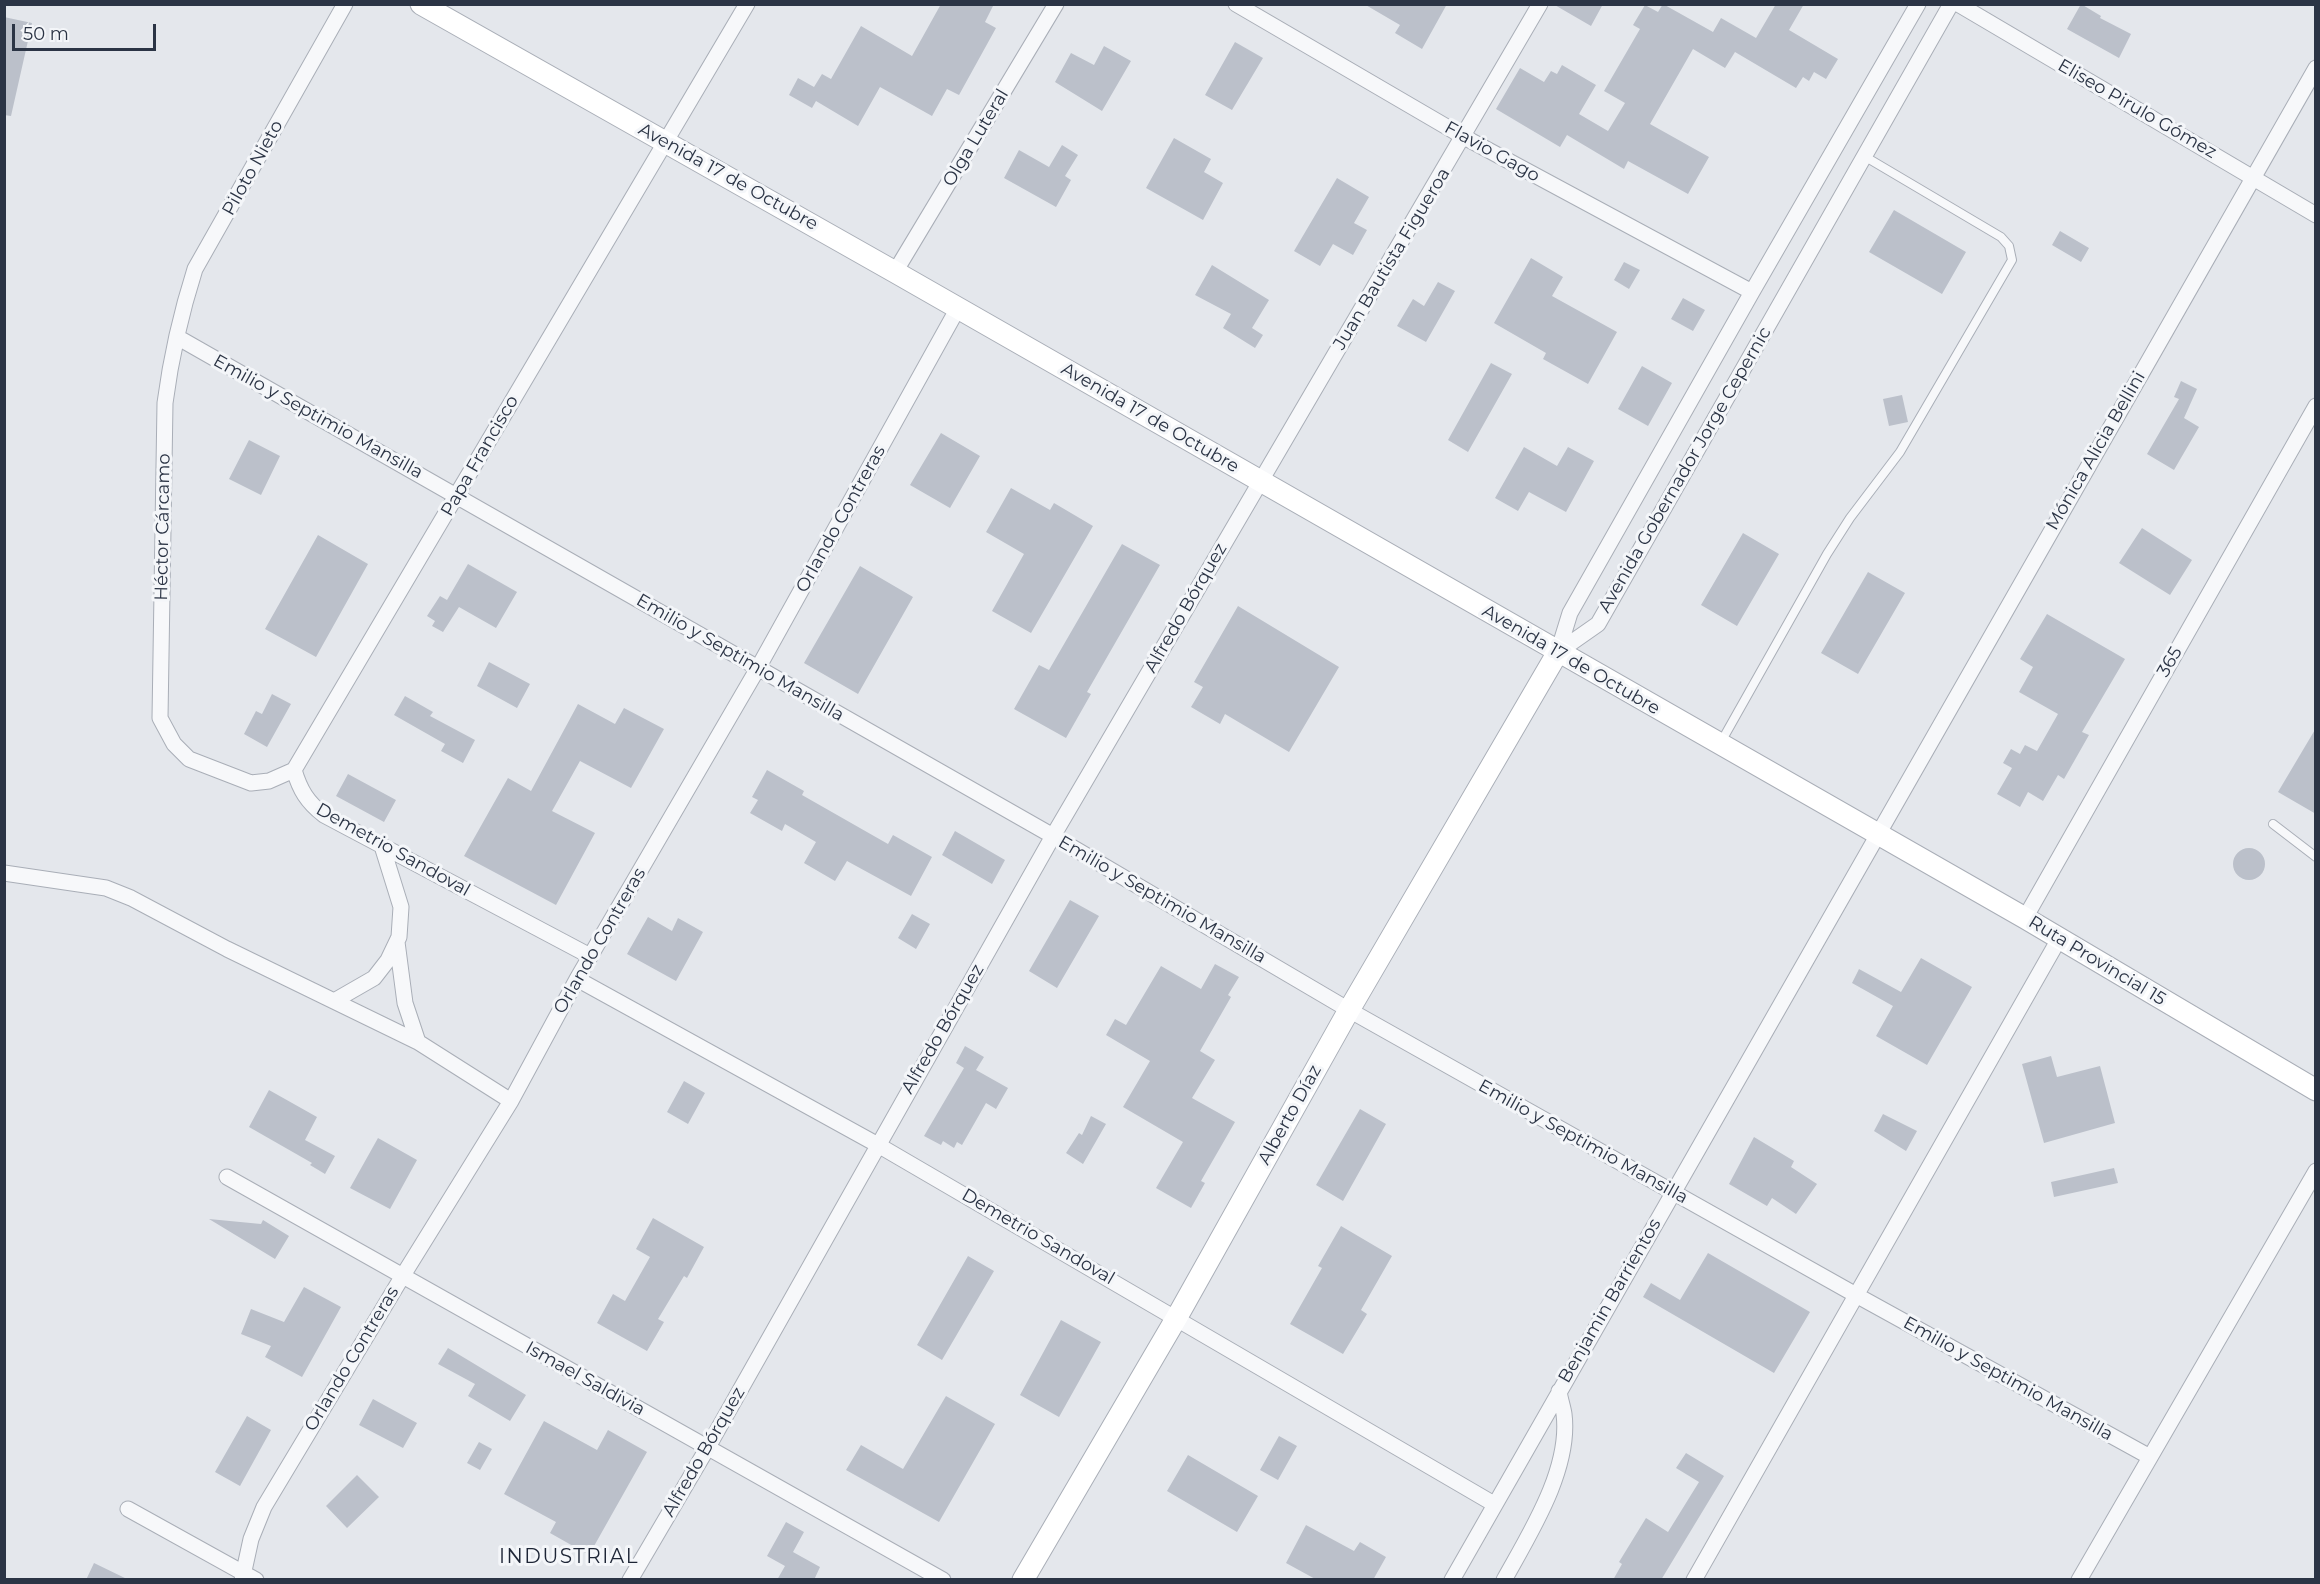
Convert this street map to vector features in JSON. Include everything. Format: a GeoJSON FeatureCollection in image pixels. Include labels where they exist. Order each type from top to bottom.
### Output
{"type":"FeatureCollection","features":[{"type":"Feature","properties":{"kind":"main road","name":"Avenida 17 de Octubre"},"geometry":{"type":"LineString","coordinates":[[422,4],[1876,834]]}},
{"type":"Feature","properties":{"kind":"main road","name":"Alberto Díaz"},"geometry":{"type":"LineString","coordinates":[[1023,1580],[1177,1317],[1349,1010],[1557,652]]}},
{"type":"Feature","properties":{"kind":"main road","name":"Ruta Provincial 15"},"geometry":{"type":"LineString","coordinates":[[1876,834],[2025,918],[2316,1090]]}},
{"type":"Feature","properties":{"kind":"street","name":"Piloto Nieto"},"geometry":{"type":"LineString","coordinates":[[177,337],[195,269],[345,4]]}},
{"type":"Feature","properties":{"kind":"street","name":"Papa Francisco"},"geometry":{"type":"LineString","coordinates":[[294,770],[747,4]]}},
{"type":"Feature","properties":{"kind":"street","name":"Olga Luteral"},"geometry":{"type":"LineString","coordinates":[[895,272],[1056,4]]}},
{"type":"Feature","properties":{"kind":"street","name":"Flavio Gago"},"geometry":{"type":"LineString","coordinates":[[1236,4],[1464,137],[1752,292]]}},
{"type":"Feature","properties":{"kind":"street","name":"Juan Bautista Figueroa"},"geometry":{"type":"LineString","coordinates":[[1260,482],[1540,4]]}},
{"type":"Feature","properties":{"kind":"street","name":"Avenida Gobernador Jorge Cepernic"},"geometry":{"type":"LineString","coordinates":[[1557,652],[1570,613],[1918,4]]}},
{"type":"Feature","properties":{"kind":"street","name":"Avenida Gobernador Jorge Cepernic"},"geometry":{"type":"LineString","coordinates":[[1557,652],[1598,624],[1951,4]]}},
{"type":"Feature","properties":{"kind":"street","name":"Eliseo Pirulo Gómez"},"geometry":{"type":"LineString","coordinates":[[1958,4],[2316,215]]}},
{"type":"Feature","properties":{"kind":"street","name":"Mónica Alicia Bellini"},"geometry":{"type":"LineString","coordinates":[[1876,834],[2316,68]]}},
{"type":"Feature","properties":{"kind":"street","name":"Orlando Contreras"},"geometry":{"type":"LineString","coordinates":[[247,1577],[251,1539],[264,1507],[402,1276],[511,1101],[590,956],[758,668],[958,308]]}},
{"type":"Feature","properties":{"kind":"street","name":"Emilio y Septimio Mansilla"},"geometry":{"type":"LineString","coordinates":[[177,337],[1053,836],[1349,1010],[1856,1295],[2150,1457]]}},
{"type":"Feature","properties":{"kind":"street","name":"Héctor Cárcamo"},"geometry":{"type":"LineString","coordinates":[[177,337],[165,403],[160,718],[174,744],[189,759],[251,783],[269,781],[294,770]]}},
{"type":"Feature","properties":{"kind":"street","name":"365"},"geometry":{"type":"LineString","coordinates":[[2025,918],[2316,406]]}},
{"type":"Feature","properties":{"kind":"street","name":"Alfredo Bórquez"},"geometry":{"type":"LineString","coordinates":[[630,1580],[708,1447],[1053,836],[1260,482]]}},
{"type":"Feature","properties":{"kind":"street","name":"Demetrio Sandoval"},"geometry":{"type":"LineString","coordinates":[[294,770],[301,791],[324,815],[590,956]]}},
{"type":"Feature","properties":{"kind":"street","name":"Benjamin Barrientos"},"geometry":{"type":"LineString","coordinates":[[1452,1580],[1876,834]]}},
{"type":"Feature","properties":{"kind":"street"},"geometry":{"type":"LineString","coordinates":[[382,846],[401,907],[397,942],[405,1003],[418,1042]]}},
{"type":"Feature","properties":{"kind":"street"},"geometry":{"type":"LineString","coordinates":[[4,873],[106,888],[131,898],[227,949],[418,1042],[511,1101]]}},
{"type":"Feature","properties":{"kind":"street"},"geometry":{"type":"LineString","coordinates":[[1694,1580],[2059,939]]}},
{"type":"Feature","properties":{"kind":"street"},"geometry":{"type":"LineString","coordinates":[[334,1001],[374,978],[388,960],[397,942]]}},
{"type":"Feature","properties":{"kind":"street","name":"Demetrio Sandoval"},"geometry":{"type":"LineString","coordinates":[[577,979],[878,1144],[1494,1504]]}},
{"type":"Feature","properties":{"kind":"street"},"geometry":{"type":"LineString","coordinates":[[2079,1580],[2316,1171]]}},
{"type":"Feature","properties":{"kind":"street","name":"Ismael Saldivia"},"geometry":{"type":"LineString","coordinates":[[227,1177],[943,1580]]}},
{"type":"Feature","properties":{"kind":"street"},"geometry":{"type":"LineString","coordinates":[[1504,1580],[1546,1502],[1562,1452],[1564,1416],[1558,1391]]}},
{"type":"Feature","properties":{"kind":"street"},"geometry":{"type":"LineString","coordinates":[[128,1509],[247,1577]]}},
{"type":"Feature","properties":{"kind":"lane"},"geometry":{"type":"LineString","coordinates":[[1719,744],[1827,554],[1850,518],[1900,453],[2012,260],[2009,246],[2001,237],[1864,156]]}},
{"type":"Feature","properties":{"kind":"lane"},"geometry":{"type":"LineString","coordinates":[[2273,824],[2316,857]]}},
{"type":"Feature","properties":{"kind":"building"},"geometry":{"type":"Polygon","coordinates":[[[941,4],[994,4],[985,22],[996,28],[959,95],[947,89],[932,116],[880,87],[858,126],[816,101],[812,108],[789,95],[798,78],[814,87],[822,74],[831,79],[861,26],[912,56],[941,4]]]}},
{"type":"Feature","properties":{"kind":"building"},"geometry":{"type":"Polygon","coordinates":[[[1364,4],[1447,4],[1422,49],[1395,33],[1400,25],[1364,4]]]}},
{"type":"Feature","properties":{"kind":"building"},"geometry":{"type":"Polygon","coordinates":[[[1553,4],[1603,4],[1591,26],[1553,4]]]}},
{"type":"Feature","properties":{"kind":"building"},"geometry":{"type":"Polygon","coordinates":[[[1663,4],[1713,32],[1721,18],[1756,38],[1776,4],[1804,4],[1789,30],[1838,59],[1826,79],[1814,72],[1809,81],[1803,77],[1796,88],[1735,52],[1725,68],[1693,49],[1650,124],[1709,157],[1688,194],[1628,161],[1624,169],[1567,135],[1560,147],[1496,109],[1520,68],[1544,82],[1551,71],[1557,74],[1562,65],[1596,85],[1579,114],[1608,131],[1625,103],[1604,91],[1640,29],[1633,25],[1645,5],[1658,12],[1663,4]]]}},
{"type":"Feature","properties":{"kind":"building"},"geometry":{"type":"Polygon","coordinates":[[[2081,4],[2101,16],[2100,18],[2131,34],[2119,58],[2067,29],[2081,4]]]}},
{"type":"Feature","properties":{"kind":"building"},"geometry":{"type":"Polygon","coordinates":[[[4,17],[32,23],[11,116],[4,115],[4,17]]]}},
{"type":"Feature","properties":{"kind":"building"},"geometry":{"type":"Polygon","coordinates":[[[1235,42],[1263,58],[1232,110],[1205,95],[1235,42]]]}},
{"type":"Feature","properties":{"kind":"building"},"geometry":{"type":"Polygon","coordinates":[[[1104,46],[1131,61],[1102,111],[1055,82],[1071,53],[1094,65],[1104,46]]]}},
{"type":"Feature","properties":{"kind":"building"},"geometry":{"type":"Polygon","coordinates":[[[1174,138],[1211,159],[1204,172],[1223,183],[1203,220],[1146,188],[1174,138]]]}},
{"type":"Feature","properties":{"kind":"building"},"geometry":{"type":"Polygon","coordinates":[[[1062,145],[1078,155],[1065,176],[1071,180],[1056,207],[1004,178],[1019,150],[1049,167],[1062,145]]]}},
{"type":"Feature","properties":{"kind":"building"},"geometry":{"type":"Polygon","coordinates":[[[1337,178],[1369,197],[1354,223],[1367,230],[1353,255],[1333,244],[1320,266],[1294,251],[1337,178]]]}},
{"type":"Feature","properties":{"kind":"building"},"geometry":{"type":"Polygon","coordinates":[[[1894,210],[1966,252],[1942,294],[1869,252],[1894,210]]]}},
{"type":"Feature","properties":{"kind":"building"},"geometry":{"type":"Polygon","coordinates":[[[2060,231],[2089,248],[2081,262],[2052,245],[2060,231]]]}},
{"type":"Feature","properties":{"kind":"building"},"geometry":{"type":"Polygon","coordinates":[[[1531,258],[1563,277],[1552,296],[1617,332],[1588,384],[1543,359],[1546,353],[1494,323],[1531,258]]]}},
{"type":"Feature","properties":{"kind":"building"},"geometry":{"type":"Polygon","coordinates":[[[1624,262],[1640,270],[1629,289],[1614,280],[1624,262]]]}},
{"type":"Feature","properties":{"kind":"building"},"geometry":{"type":"Polygon","coordinates":[[[1212,265],[1269,300],[1252,328],[1263,335],[1255,348],[1223,328],[1231,314],[1195,295],[1212,265]]]}},
{"type":"Feature","properties":{"kind":"building"},"geometry":{"type":"Polygon","coordinates":[[[1438,282],[1455,291],[1426,342],[1397,326],[1413,299],[1424,306],[1438,282]]]}},
{"type":"Feature","properties":{"kind":"building"},"geometry":{"type":"Polygon","coordinates":[[[1683,298],[1705,310],[1693,331],[1671,319],[1683,298]]]}},
{"type":"Feature","properties":{"kind":"building"},"geometry":{"type":"Polygon","coordinates":[[[1491,363],[1512,374],[1468,452],[1448,440],[1491,363]]]}},
{"type":"Feature","properties":{"kind":"building"},"geometry":{"type":"Polygon","coordinates":[[[1642,366],[1672,383],[1648,426],[1618,409],[1642,366]]]}},
{"type":"Feature","properties":{"kind":"building"},"geometry":{"type":"Polygon","coordinates":[[[2181,381],[2197,389],[2184,418],[2199,427],[2174,470],[2147,454],[2179,399],[2174,397],[2181,381]]]}},
{"type":"Feature","properties":{"kind":"building"},"geometry":{"type":"Polygon","coordinates":[[[1902,395],[1908,422],[1889,426],[1883,399],[1902,395]]]}},
{"type":"Feature","properties":{"kind":"building"},"geometry":{"type":"Polygon","coordinates":[[[941,433],[980,456],[950,508],[910,485],[941,433]]]}},
{"type":"Feature","properties":{"kind":"building"},"geometry":{"type":"Polygon","coordinates":[[[249,440],[280,456],[261,495],[229,479],[249,440]]]}},
{"type":"Feature","properties":{"kind":"building"},"geometry":{"type":"Polygon","coordinates":[[[1524,447],[1557,466],[1568,447],[1594,461],[1566,512],[1529,492],[1518,511],[1495,498],[1524,447]]]}},
{"type":"Feature","properties":{"kind":"building"},"geometry":{"type":"Polygon","coordinates":[[[1011,488],[1050,510],[1054,503],[1093,526],[1031,633],[992,611],[1024,554],[986,532],[1011,488]]]}},
{"type":"Feature","properties":{"kind":"building"},"geometry":{"type":"Polygon","coordinates":[[[2142,528],[2192,560],[2170,595],[2119,563],[2142,528]]]}},
{"type":"Feature","properties":{"kind":"building"},"geometry":{"type":"Polygon","coordinates":[[[1743,533],[1779,554],[1737,626],[1701,605],[1743,533]]]}},
{"type":"Feature","properties":{"kind":"building"},"geometry":{"type":"Polygon","coordinates":[[[318,535],[368,564],[316,657],[265,629],[318,535]]]}},
{"type":"Feature","properties":{"kind":"building"},"geometry":{"type":"Polygon","coordinates":[[[1122,544],[1160,565],[1087,692],[1091,694],[1066,738],[1014,709],[1039,665],[1049,670],[1122,544]]]}},
{"type":"Feature","properties":{"kind":"building"},"geometry":{"type":"Polygon","coordinates":[[[468,564],[517,592],[496,628],[459,607],[443,632],[432,626],[435,621],[427,616],[440,596],[447,600],[468,564]]]}},
{"type":"Feature","properties":{"kind":"building"},"geometry":{"type":"Polygon","coordinates":[[[860,566],[913,597],[858,694],[804,663],[860,566]]]}},
{"type":"Feature","properties":{"kind":"building"},"geometry":{"type":"Polygon","coordinates":[[[1868,572],[1905,593],[1858,674],[1821,653],[1868,572]]]}},
{"type":"Feature","properties":{"kind":"building"},"geometry":{"type":"Polygon","coordinates":[[[1238,606],[1339,667],[1289,752],[1225,714],[1220,724],[1191,707],[1203,687],[1194,682],[1238,606]]]}},
{"type":"Feature","properties":{"kind":"building"},"geometry":{"type":"Polygon","coordinates":[[[2047,614],[2125,659],[2082,732],[2089,735],[2064,779],[2058,775],[2043,801],[2028,792],[2020,807],[1997,794],[2012,768],[2003,763],[2011,749],[2020,754],[2025,745],[2037,751],[2058,714],[2019,692],[2033,667],[2020,659],[2047,614]]]}},
{"type":"Feature","properties":{"kind":"building"},"geometry":{"type":"Polygon","coordinates":[[[489,662],[530,684],[517,708],[477,686],[489,662]]]}},
{"type":"Feature","properties":{"kind":"building"},"geometry":{"type":"Polygon","coordinates":[[[272,694],[291,704],[267,747],[244,734],[256,711],[262,714],[272,694]]]}},
{"type":"Feature","properties":{"kind":"building"},"geometry":{"type":"Polygon","coordinates":[[[405,696],[433,712],[430,716],[475,740],[463,763],[441,751],[445,744],[394,715],[405,696]]]}},
{"type":"Feature","properties":{"kind":"building"},"geometry":{"type":"Polygon","coordinates":[[[578,704],[615,724],[624,708],[664,729],[631,788],[580,761],[552,811],[595,833],[556,905],[464,856],[508,778],[531,791],[578,704]]]}},
{"type":"Feature","properties":{"kind":"building"},"geometry":{"type":"Polygon","coordinates":[[[2316,728],[2316,814],[2278,792],[2316,728]]]}},
{"type":"Feature","properties":{"kind":"building"},"geometry":{"type":"Polygon","coordinates":[[[767,770],[804,791],[802,795],[888,844],[893,835],[932,857],[911,896],[847,861],[835,881],[804,863],[816,842],[785,824],[782,831],[750,813],[758,800],[752,797],[767,770]]]}},
{"type":"Feature","properties":{"kind":"building"},"geometry":{"type":"Polygon","coordinates":[[[348,774],[396,800],[384,822],[336,796],[348,774]]]}},
{"type":"Feature","properties":{"kind":"building"},"geometry":{"type":"Polygon","coordinates":[[[955,831],[1005,860],[992,884],[942,855],[955,831]]]}},
{"type":"Feature","properties":{"kind":"building"},"geometry":{"type":"Polygon","coordinates":[[[2249,848],[2261,852],[2265,864],[2261,876],[2249,880],[2237,876],[2233,864],[2237,852],[2249,848]]]}},
{"type":"Feature","properties":{"kind":"building"},"geometry":{"type":"Polygon","coordinates":[[[1070,900],[1099,916],[1057,988],[1029,971],[1070,900]]]}},
{"type":"Feature","properties":{"kind":"building"},"geometry":{"type":"Polygon","coordinates":[[[912,914],[930,924],[916,949],[898,938],[912,914]]]}},
{"type":"Feature","properties":{"kind":"building"},"geometry":{"type":"Polygon","coordinates":[[[648,917],[672,931],[678,918],[703,932],[676,981],[627,954],[648,917]]]}},
{"type":"Feature","properties":{"kind":"building"},"geometry":{"type":"Polygon","coordinates":[[[1921,958],[1972,987],[1927,1065],[1876,1036],[1893,1006],[1852,983],[1859,969],[1901,992],[1921,958]]]}},
{"type":"Feature","properties":{"kind":"building"},"geometry":{"type":"Polygon","coordinates":[[[1215,964],[1239,977],[1228,995],[1231,997],[1200,1051],[1215,1060],[1192,1098],[1235,1122],[1201,1181],[1205,1183],[1191,1208],[1156,1188],[1183,1142],[1123,1107],[1150,1061],[1106,1035],[1115,1019],[1126,1025],[1161,966],[1201,989],[1215,964]]]}},
{"type":"Feature","properties":{"kind":"building"},"geometry":{"type":"Polygon","coordinates":[[[965,1046],[984,1057],[976,1070],[1008,1088],[996,1109],[986,1103],[962,1145],[957,1142],[954,1148],[943,1141],[941,1145],[924,1136],[964,1068],[956,1063],[965,1046]]]}},
{"type":"Feature","properties":{"kind":"building"},"geometry":{"type":"Polygon","coordinates":[[[2051,1056],[2057,1077],[2100,1066],[2115,1123],[2044,1143],[2022,1064],[2051,1056]]]}},
{"type":"Feature","properties":{"kind":"building"},"geometry":{"type":"Polygon","coordinates":[[[684,1081],[705,1093],[688,1124],[667,1112],[684,1081]]]}},
{"type":"Feature","properties":{"kind":"building"},"geometry":{"type":"Polygon","coordinates":[[[269,1090],[317,1117],[305,1140],[335,1156],[325,1174],[310,1165],[312,1163],[249,1127],[269,1090]]]}},
{"type":"Feature","properties":{"kind":"building"},"geometry":{"type":"Polygon","coordinates":[[[1360,1109],[1386,1124],[1343,1201],[1316,1185],[1360,1109]]]}},
{"type":"Feature","properties":{"kind":"building"},"geometry":{"type":"Polygon","coordinates":[[[1883,1114],[1917,1131],[1906,1151],[1874,1131],[1883,1114]]]}},
{"type":"Feature","properties":{"kind":"building"},"geometry":{"type":"Polygon","coordinates":[[[1091,1116],[1106,1124],[1083,1164],[1066,1153],[1079,1133],[1082,1135],[1091,1116]]]}},
{"type":"Feature","properties":{"kind":"building"},"geometry":{"type":"Polygon","coordinates":[[[1754,1137],[1794,1161],[1791,1167],[1817,1184],[1796,1214],[1772,1198],[1767,1206],[1729,1184],[1754,1137]]]}},
{"type":"Feature","properties":{"kind":"building"},"geometry":{"type":"Polygon","coordinates":[[[378,1138],[417,1160],[390,1209],[350,1188],[378,1138]]]}},
{"type":"Feature","properties":{"kind":"building"},"geometry":{"type":"Polygon","coordinates":[[[2114,1168],[2118,1183],[2054,1197],[2051,1182],[2114,1168]]]}},
{"type":"Feature","properties":{"kind":"building"},"geometry":{"type":"Polygon","coordinates":[[[653,1218],[704,1247],[687,1278],[684,1276],[658,1319],[664,1322],[647,1351],[597,1323],[613,1294],[625,1301],[650,1257],[636,1249],[653,1218]]]}},
{"type":"Feature","properties":{"kind":"building"},"geometry":{"type":"Polygon","coordinates":[[[209,1219],[261,1224],[263,1220],[289,1236],[275,1259],[209,1219]]]}},
{"type":"Feature","properties":{"kind":"building"},"geometry":{"type":"Polygon","coordinates":[[[1341,1226],[1392,1256],[1361,1310],[1367,1314],[1343,1354],[1290,1324],[1322,1268],[1318,1266],[1341,1226]]]}},
{"type":"Feature","properties":{"kind":"building"},"geometry":{"type":"Polygon","coordinates":[[[1708,1253],[1810,1312],[1774,1373],[1643,1297],[1651,1283],[1680,1300],[1708,1253]]]}},
{"type":"Feature","properties":{"kind":"building"},"geometry":{"type":"Polygon","coordinates":[[[968,1256],[994,1271],[942,1360],[917,1345],[968,1256]]]}},
{"type":"Feature","properties":{"kind":"building"},"geometry":{"type":"Polygon","coordinates":[[[304,1287],[341,1307],[302,1377],[265,1357],[271,1346],[241,1334],[251,1309],[284,1322],[304,1287]]]}},
{"type":"Feature","properties":{"kind":"building"},"geometry":{"type":"Polygon","coordinates":[[[1061,1320],[1101,1342],[1059,1417],[1020,1395],[1061,1320]]]}},
{"type":"Feature","properties":{"kind":"building"},"geometry":{"type":"Polygon","coordinates":[[[448,1348],[526,1395],[510,1421],[468,1396],[475,1384],[438,1364],[448,1348]]]}},
{"type":"Feature","properties":{"kind":"building"},"geometry":{"type":"Polygon","coordinates":[[[946,1396],[995,1424],[939,1522],[846,1470],[861,1445],[903,1469],[946,1396]]]}},
{"type":"Feature","properties":{"kind":"building"},"geometry":{"type":"Polygon","coordinates":[[[373,1399],[417,1423],[403,1448],[359,1425],[373,1399]]]}},
{"type":"Feature","properties":{"kind":"building"},"geometry":{"type":"Polygon","coordinates":[[[247,1416],[271,1430],[240,1486],[215,1472],[247,1416]]]}},
{"type":"Feature","properties":{"kind":"building"},"geometry":{"type":"Polygon","coordinates":[[[544,1421],[597,1450],[608,1430],[647,1452],[589,1555],[550,1533],[556,1522],[504,1494],[544,1421]]]}},
{"type":"Feature","properties":{"kind":"building"},"geometry":{"type":"Polygon","coordinates":[[[1279,1436],[1297,1446],[1278,1480],[1260,1470],[1279,1436]]]}},
{"type":"Feature","properties":{"kind":"building"},"geometry":{"type":"Polygon","coordinates":[[[479,1442],[492,1449],[480,1470],[467,1463],[479,1442]]]}},
{"type":"Feature","properties":{"kind":"building"},"geometry":{"type":"Polygon","coordinates":[[[1686,1453],[1724,1476],[1661,1580],[1613,1580],[1622,1564],[1619,1562],[1646,1518],[1668,1532],[1699,1482],[1676,1468],[1686,1453]]]}},
{"type":"Feature","properties":{"kind":"building"},"geometry":{"type":"Polygon","coordinates":[[[1188,1455],[1258,1496],[1237,1532],[1167,1491],[1188,1455]]]}},
{"type":"Feature","properties":{"kind":"building"},"geometry":{"type":"Polygon","coordinates":[[[357,1475],[379,1497],[347,1528],[326,1506],[357,1475]]]}},
{"type":"Feature","properties":{"kind":"building"},"geometry":{"type":"Polygon","coordinates":[[[786,1522],[804,1532],[793,1552],[820,1567],[814,1580],[777,1580],[785,1566],[767,1556],[786,1522]]]}},
{"type":"Feature","properties":{"kind":"building"},"geometry":{"type":"Polygon","coordinates":[[[1306,1525],[1354,1551],[1360,1542],[1386,1557],[1373,1580],[1317,1580],[1286,1563],[1306,1525]]]}},
{"type":"Feature","properties":{"kind":"building"},"geometry":{"type":"Polygon","coordinates":[[[94,1563],[129,1580],[86,1580],[94,1563]]]}},
{"type":"Feature","properties":{"kind":"district","name":"INDUSTRIAL"},"geometry":{"type":"Point","coordinates":[569,1557]}}]}
